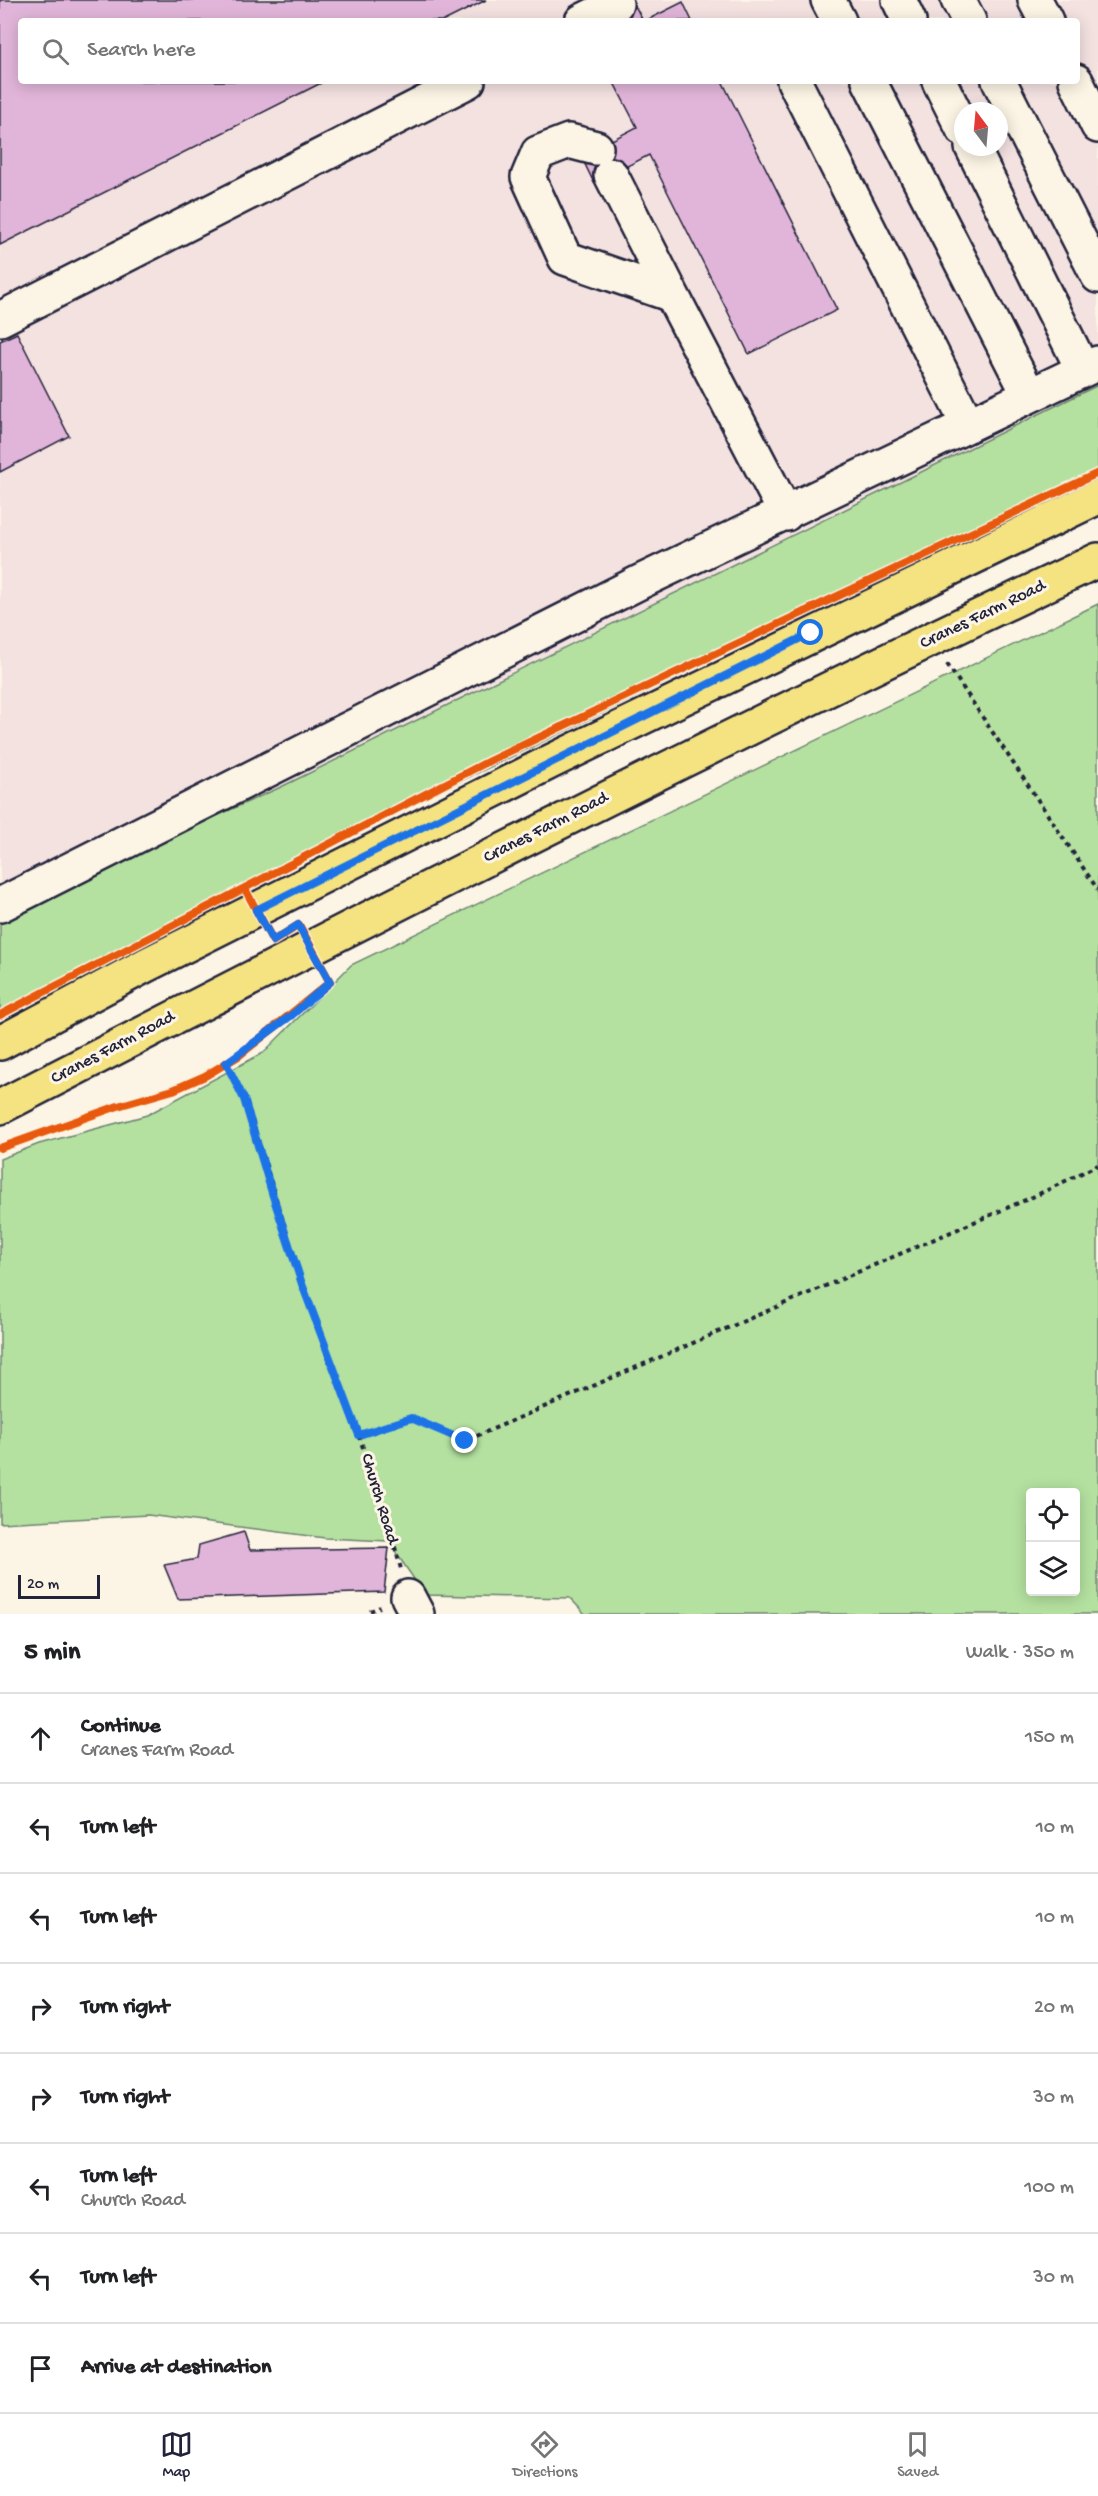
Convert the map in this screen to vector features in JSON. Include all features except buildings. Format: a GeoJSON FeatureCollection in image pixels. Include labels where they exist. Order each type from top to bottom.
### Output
{"type":"FeatureCollection","features":[{"type":"Feature","properties":{"kind":"main road"},"geometry":{"type":"LineString","coordinates":[[0,1043],[146,965],[512,780],[811,633],[1098,497]]}},
{"type":"Feature","properties":{"kind":"main road","name":"Cranes Farm Road"},"geometry":{"type":"LineString","coordinates":[[0,1107],[309,946],[579,811],[1098,560]]}},
{"type":"Feature","properties":{"kind":"lane"},"geometry":{"type":"LineString","coordinates":[[828,0],[837,18]]}},
{"type":"Feature","properties":{"kind":"lane"},"geometry":{"type":"LineString","coordinates":[[899,0],[908,18]]}},
{"type":"Feature","properties":{"kind":"lane"},"geometry":{"type":"LineString","coordinates":[[958,0],[967,18]]}},
{"type":"Feature","properties":{"kind":"lane"},"geometry":{"type":"LineString","coordinates":[[1035,0],[1044,18]]}},
{"type":"Feature","properties":{"kind":"lane"},"geometry":{"type":"LineString","coordinates":[[588,18],[616,4]]}},
{"type":"Feature","properties":{"kind":"lane"},"geometry":{"type":"LineString","coordinates":[[0,319],[462,84]]}},
{"type":"Feature","properties":{"kind":"lane"},"geometry":{"type":"LineString","coordinates":[[796,84],[968,425]]}},
{"type":"Feature","properties":{"kind":"lane"},"geometry":{"type":"LineString","coordinates":[[871,84],[1029,395]]}},
{"type":"Feature","properties":{"kind":"lane"},"geometry":{"type":"LineString","coordinates":[[940,84],[954,111]]}},
{"type":"Feature","properties":{"kind":"lane"},"geometry":{"type":"LineString","coordinates":[[1001,84],[1098,276]]}},
{"type":"Feature","properties":{"kind":"lane"},"geometry":{"type":"LineString","coordinates":[[1077,84],[1098,126]]}},
{"type":"Feature","properties":{"kind":"lane"},"geometry":{"type":"LineString","coordinates":[[672,296],[565,258],[528,177],[538,153],[569,141],[604,161],[786,514]]}},
{"type":"Feature","properties":{"kind":"lane"},"geometry":{"type":"LineString","coordinates":[[0,905],[640,582],[1091,367],[977,156]]}},
{"type":"Feature","properties":{"kind":"path"},"geometry":{"type":"LineString","coordinates":[[932,641],[1098,890]]}},
{"type":"Feature","properties":{"kind":"path"},"geometry":{"type":"LineString","coordinates":[[216,1070],[229,1061]]}},
{"type":"Feature","properties":{"kind":"path"},"geometry":{"type":"LineString","coordinates":[[359,1435],[411,1418],[465,1441],[1026,1200],[1098,1166]]}},
{"type":"Feature","properties":{"kind":"shaded area"},"geometry":{"type":"Polygon","coordinates":[[[0,0],[1098,0],[1098,385],[0,924],[0,0]]]}},
{"type":"Feature","properties":{"kind":"green space"},"geometry":{"type":"Polygon","coordinates":[[[1098,385],[1098,474],[258,879],[0,1010],[0,913],[281,787],[1098,385]]]}},
{"type":"Feature","properties":{"kind":"green space"},"geometry":{"type":"Polygon","coordinates":[[[1098,604],[1098,1614],[585,1614],[570,1598],[425,1595],[388,1541],[325,1538],[148,1515],[0,1523],[0,1159],[39,1144],[147,1115],[263,1053],[351,965],[1098,604]]]}},
{"type":"Feature","properties":{"kind":"cycle path"},"geometry":{"type":"LineString","coordinates":[[0,1015],[489,761],[1098,473]]}},
{"type":"Feature","properties":{"kind":"cycle path"},"geometry":{"type":"LineString","coordinates":[[0,1148],[118,1106],[173,1090],[205,1076],[240,1055],[330,982],[299,925],[273,941],[245,889]]}},
{"type":"Feature","properties":{"kind":"route"},"geometry":{"type":"LineString","coordinates":[[465,1441],[411,1418],[359,1435],[302,1284],[244,1099],[226,1063],[292,1015],[330,982],[298,925],[273,941],[256,910],[412,830],[811,633]]}}]}
